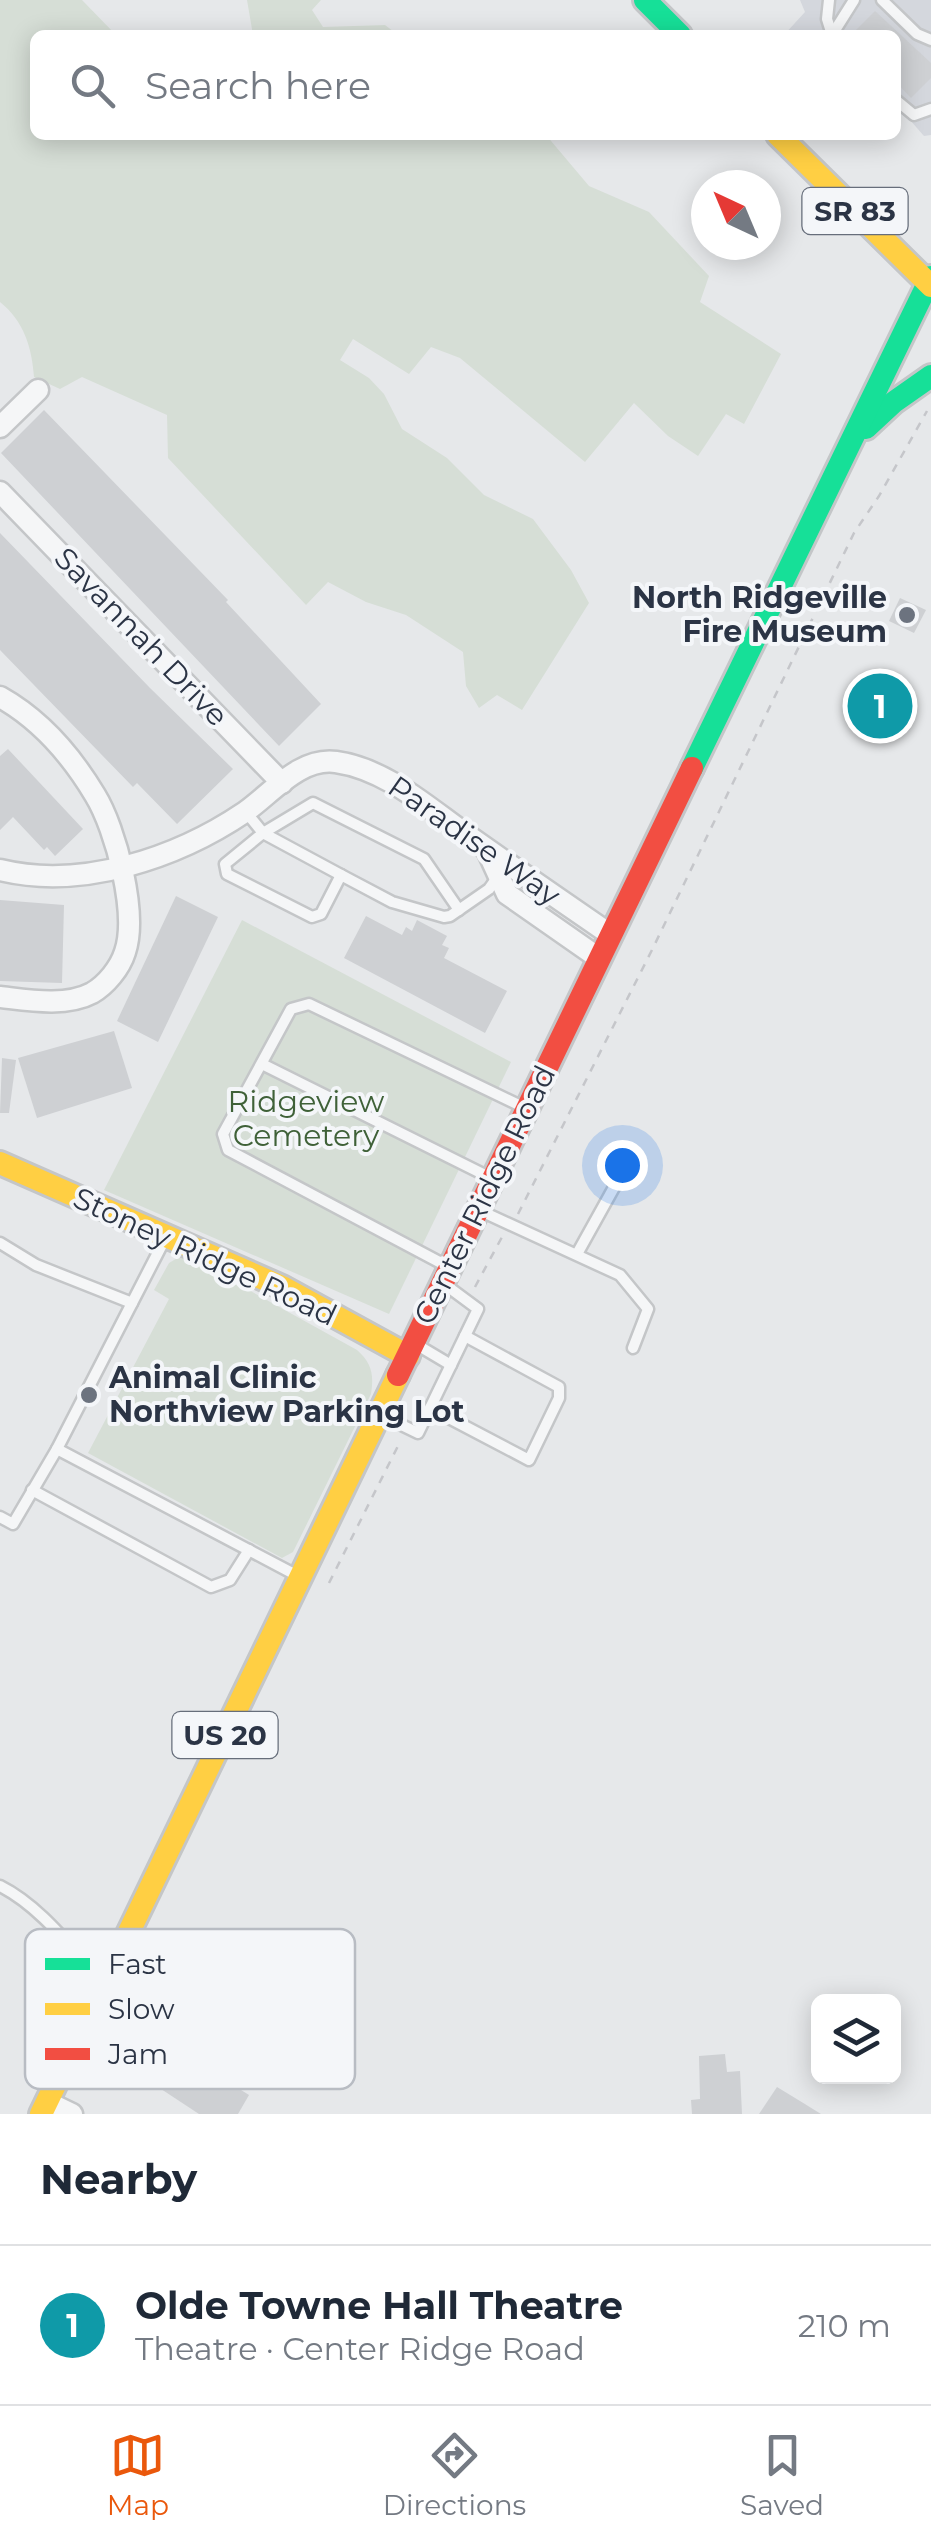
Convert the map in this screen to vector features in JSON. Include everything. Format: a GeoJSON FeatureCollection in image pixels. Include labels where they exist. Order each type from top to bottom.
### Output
{"type":"FeatureCollection","features":[{"type":"Feature","properties":{"kind":"main road"},"geometry":{"type":"LineString","coordinates":[[646,0],[675,30]]}},
{"type":"Feature","properties":{"kind":"main road","name":"SR 83"},"geometry":{"type":"LineString","coordinates":[[783,140],[930,282]]}},
{"type":"Feature","properties":{"kind":"main road","name":"Center Ridge Road"},"geometry":{"type":"LineString","coordinates":[[131,1929],[445,1274],[930,282]]}},
{"type":"Feature","properties":{"kind":"main road"},"geometry":{"type":"LineString","coordinates":[[849,445],[894,402],[931,376]]}},
{"type":"Feature","properties":{"kind":"main road","name":"Stoney Ridge Road"},"geometry":{"type":"LineString","coordinates":[[0,1162],[282,1287],[411,1350]]}},
{"type":"Feature","properties":{"kind":"street"},"geometry":{"type":"LineString","coordinates":[[0,427],[38,390]]}},
{"type":"Feature","properties":{"kind":"street","name":"Savannah Drive"},"geometry":{"type":"LineString","coordinates":[[0,492],[282,783]]}},
{"type":"Feature","properties":{"kind":"street"},"geometry":{"type":"LineString","coordinates":[[0,697],[37,722],[96,797],[121,867],[128,924],[126,950],[116,971],[92,993],[42,1001],[0,998]]}},
{"type":"Feature","properties":{"kind":"street","name":"Paradise Way"},"geometry":{"type":"LineString","coordinates":[[0,870],[27,876],[121,867],[181,848],[245,812],[307,766],[332,761],[381,775],[486,848],[503,869],[612,935]]}},
{"type":"Feature","properties":{"kind":"street"},"geometry":{"type":"LineString","coordinates":[[503,869],[507,894],[600,959]]}},
{"type":"Feature","properties":{"kind":"street"},"geometry":{"type":"LineString","coordinates":[[44,2108],[72,2114]]}},
{"type":"Feature","properties":{"kind":"lane"},"geometry":{"type":"LineString","coordinates":[[830,0],[826,11],[831,30]]}},
{"type":"Feature","properties":{"kind":"lane"},"geometry":{"type":"LineString","coordinates":[[835,30],[854,0]]}},
{"type":"Feature","properties":{"kind":"lane"},"geometry":{"type":"LineString","coordinates":[[882,0],[917,34],[931,40]]}},
{"type":"Feature","properties":{"kind":"lane"},"geometry":{"type":"LineString","coordinates":[[901,104],[914,115],[931,109]]}},
{"type":"Feature","properties":{"kind":"lane"},"geometry":{"type":"LineString","coordinates":[[342,875],[322,914],[312,917],[228,874],[224,864],[307,805],[319,805],[424,859],[459,910]]}},
{"type":"Feature","properties":{"kind":"lane"},"geometry":{"type":"LineString","coordinates":[[245,812],[263,834],[400,904],[444,917],[489,888],[503,869]]}},
{"type":"Feature","properties":{"kind":"lane"},"geometry":{"type":"LineString","coordinates":[[380,1414],[418,1433],[478,1308],[445,1274],[228,1150],[223,1134],[291,1009],[309,1004],[526,1109]]}},
{"type":"Feature","properties":{"kind":"lane"},"geometry":{"type":"LineString","coordinates":[[262,1064],[492,1178]]}},
{"type":"Feature","properties":{"kind":"lane"},"geometry":{"type":"LineString","coordinates":[[578,1254],[622,1173]]}},
{"type":"Feature","properties":{"kind":"lane"},"geometry":{"type":"LineString","coordinates":[[477,1210],[620,1274],[648,1309],[633,1348]]}},
{"type":"Feature","properties":{"kind":"lane"},"geometry":{"type":"LineString","coordinates":[[0,1517],[12,1524],[57,1449],[167,1236]]}},
{"type":"Feature","properties":{"kind":"lane"},"geometry":{"type":"LineString","coordinates":[[0,1243],[36,1264],[132,1303]]}},
{"type":"Feature","properties":{"kind":"lane"},"geometry":{"type":"LineString","coordinates":[[430,1408],[528,1460],[559,1398],[559,1387],[464,1336]]}},
{"type":"Feature","properties":{"kind":"lane"},"geometry":{"type":"LineString","coordinates":[[411,1350],[450,1365]]}},
{"type":"Feature","properties":{"kind":"lane"},"geometry":{"type":"LineString","coordinates":[[57,1449],[302,1578]]}},
{"type":"Feature","properties":{"kind":"lane"},"geometry":{"type":"LineString","coordinates":[[32,1490],[210,1586],[230,1580],[249,1550]]}},
{"type":"Feature","properties":{"kind":"lane"},"geometry":{"type":"LineString","coordinates":[[0,1886],[53,1929]]}},
{"type":"Feature","properties":{"kind":"path"},"geometry":{"type":"LineString","coordinates":[[468,1302],[500,1238],[513,1224],[652,950],[854,532],[931,406]]}},
{"type":"Feature","properties":{"kind":"path"},"geometry":{"type":"LineString","coordinates":[[328,1584],[400,1443],[404,1426]]}},
{"type":"Feature","properties":{"kind":"shaded area"},"geometry":{"type":"Polygon","coordinates":[[[800,0],[931,0],[931,135],[924,136],[901,110],[901,30],[789,30],[805,12],[800,0]]]}},
{"type":"Feature","properties":{"kind":"green space"},"geometry":{"type":"Polygon","coordinates":[[[0,0],[82,0],[111,30],[30,30],[30,140],[550,140],[589,186],[649,212],[709,276],[700,302],[781,354],[744,424],[726,414],[698,456],[668,436],[634,403],[585,462],[460,358],[431,347],[409,374],[353,339],[340,360],[369,378],[384,394],[402,429],[447,458],[484,495],[533,519],[571,570],[589,603],[522,710],[497,695],[479,708],[466,686],[463,652],[406,615],[366,602],[328,582],[306,605],[168,458],[167,415],[82,377],[60,389],[34,377],[25,336],[0,302],[0,0]]]}},
{"type":"Feature","properties":{"kind":"green space"},"geometry":{"type":"Polygon","coordinates":[[[247,0],[321,0],[312,10],[323,27],[385,25],[392,30],[252,30],[247,0]]]}},
{"type":"Feature","properties":{"kind":"green space","name":"Ridgeview Cemetery"},"geometry":{"type":"Polygon","coordinates":[[[242,920],[511,1062],[389,1314],[104,1190],[242,920]]]}},
{"type":"Feature","properties":{"kind":"green space"},"geometry":{"type":"Polygon","coordinates":[[[184,1254],[195,1257],[225,1281],[247,1289],[357,1350],[371,1370],[371,1394],[293,1552],[282,1558],[88,1453],[169,1299],[154,1290],[169,1263],[184,1254]]]}},
{"type":"Feature","properties":{"kind":"building"},"geometry":{"type":"Polygon","coordinates":[[[875,11],[895,30],[856,30],[875,11]]]}},
{"type":"Feature","properties":{"kind":"building"},"geometry":{"type":"Polygon","coordinates":[[[901,35],[931,63],[931,78],[911,98],[901,87],[901,35]]]}},
{"type":"Feature","properties":{"kind":"building"},"geometry":{"type":"Polygon","coordinates":[[[44,410],[228,600],[321,704],[279,746],[1,453],[44,410]]]}},
{"type":"Feature","properties":{"kind":"building"},"geometry":{"type":"Polygon","coordinates":[[[0,533],[233,769],[177,824],[137,783],[133,787],[0,650],[0,533]]]}},
{"type":"Feature","properties":{"kind":"building","name":"North Ridgeville Fire Museum"},"geometry":{"type":"Polygon","coordinates":[[[900,598],[926,610],[914,633],[889,621],[900,598]]]}},
{"type":"Feature","properties":{"kind":"building"},"geometry":{"type":"Polygon","coordinates":[[[862,675],[910,700],[894,733],[846,709],[854,684],[862,675]]]}},
{"type":"Feature","properties":{"kind":"building"},"geometry":{"type":"Polygon","coordinates":[[[8,749],[83,829],[55,856],[47,847],[44,850],[13,817],[0,830],[0,756],[8,749]]]}},
{"type":"Feature","properties":{"kind":"building"},"geometry":{"type":"Polygon","coordinates":[[[176,896],[218,917],[158,1042],[117,1021],[176,896]]]}},
{"type":"Feature","properties":{"kind":"building"},"geometry":{"type":"Polygon","coordinates":[[[0,900],[64,905],[62,983],[0,981],[0,900]]]}},
{"type":"Feature","properties":{"kind":"building"},"geometry":{"type":"Polygon","coordinates":[[[366,916],[402,935],[406,927],[412,931],[417,920],[447,936],[442,945],[449,948],[444,958],[507,991],[485,1033],[344,958],[366,916]]]}},
{"type":"Feature","properties":{"kind":"building"},"geometry":{"type":"Polygon","coordinates":[[[114,1031],[132,1088],[37,1118],[18,1058],[114,1031]]]}},
{"type":"Feature","properties":{"kind":"building"},"geometry":{"type":"Polygon","coordinates":[[[2,1058],[16,1060],[9,1113],[0,1113],[2,1058]]]}},
{"type":"Feature","properties":{"kind":"building"},"geometry":{"type":"Polygon","coordinates":[[[725,2054],[727,2072],[740,2071],[742,2114],[692,2114],[691,2100],[700,2099],[699,2056],[725,2054]]]}},
{"type":"Feature","properties":{"kind":"building"},"geometry":{"type":"Polygon","coordinates":[[[777,2087],[800,2101],[821,2114],[759,2114],[777,2087]]]}},
{"type":"Feature","properties":{"kind":"building"},"geometry":{"type":"Polygon","coordinates":[[[161,2089],[239,2089],[249,2095],[238,2114],[199,2114],[161,2089]]]}},
{"type":"Feature","properties":{"kind":"traffic: fast"},"geometry":{"type":"LineString","coordinates":[[645,0],[675,30]]}},
{"type":"Feature","properties":{"kind":"traffic: fast"},"geometry":{"type":"LineString","coordinates":[[692,768],[931,277]]}},
{"type":"Feature","properties":{"kind":"traffic: fast"},"geometry":{"type":"LineString","coordinates":[[866,428],[931,376]]}},
{"type":"Feature","properties":{"kind":"traffic: slow"},"geometry":{"type":"LineString","coordinates":[[783,140],[931,286]]}},
{"type":"Feature","properties":{"kind":"traffic: slow"},"geometry":{"type":"LineString","coordinates":[[0,1163],[282,1287],[408,1356]]}},
{"type":"Feature","properties":{"kind":"traffic: slow"},"geometry":{"type":"LineString","coordinates":[[130,1929],[398,1375]]}},
{"type":"Feature","properties":{"kind":"traffic: slow"},"geometry":{"type":"LineString","coordinates":[[41,2114],[53,2089]]}},
{"type":"Feature","properties":{"kind":"traffic: jam"},"geometry":{"type":"LineString","coordinates":[[398,1375],[692,768]]}},
{"type":"Feature","properties":{"kind":"place","name":"North Ridgeville Fire Museum"},"geometry":{"type":"Point","coordinates":[907,615]}},
{"type":"Feature","properties":{"kind":"place","name":"Olde Towne Hall Theatre"},"geometry":{"type":"Point","coordinates":[880,706]}},
{"type":"Feature","properties":{"kind":"place","name":"Animal Clinic Northview Parking Lot"},"geometry":{"type":"Point","coordinates":[89,1395]}}]}
